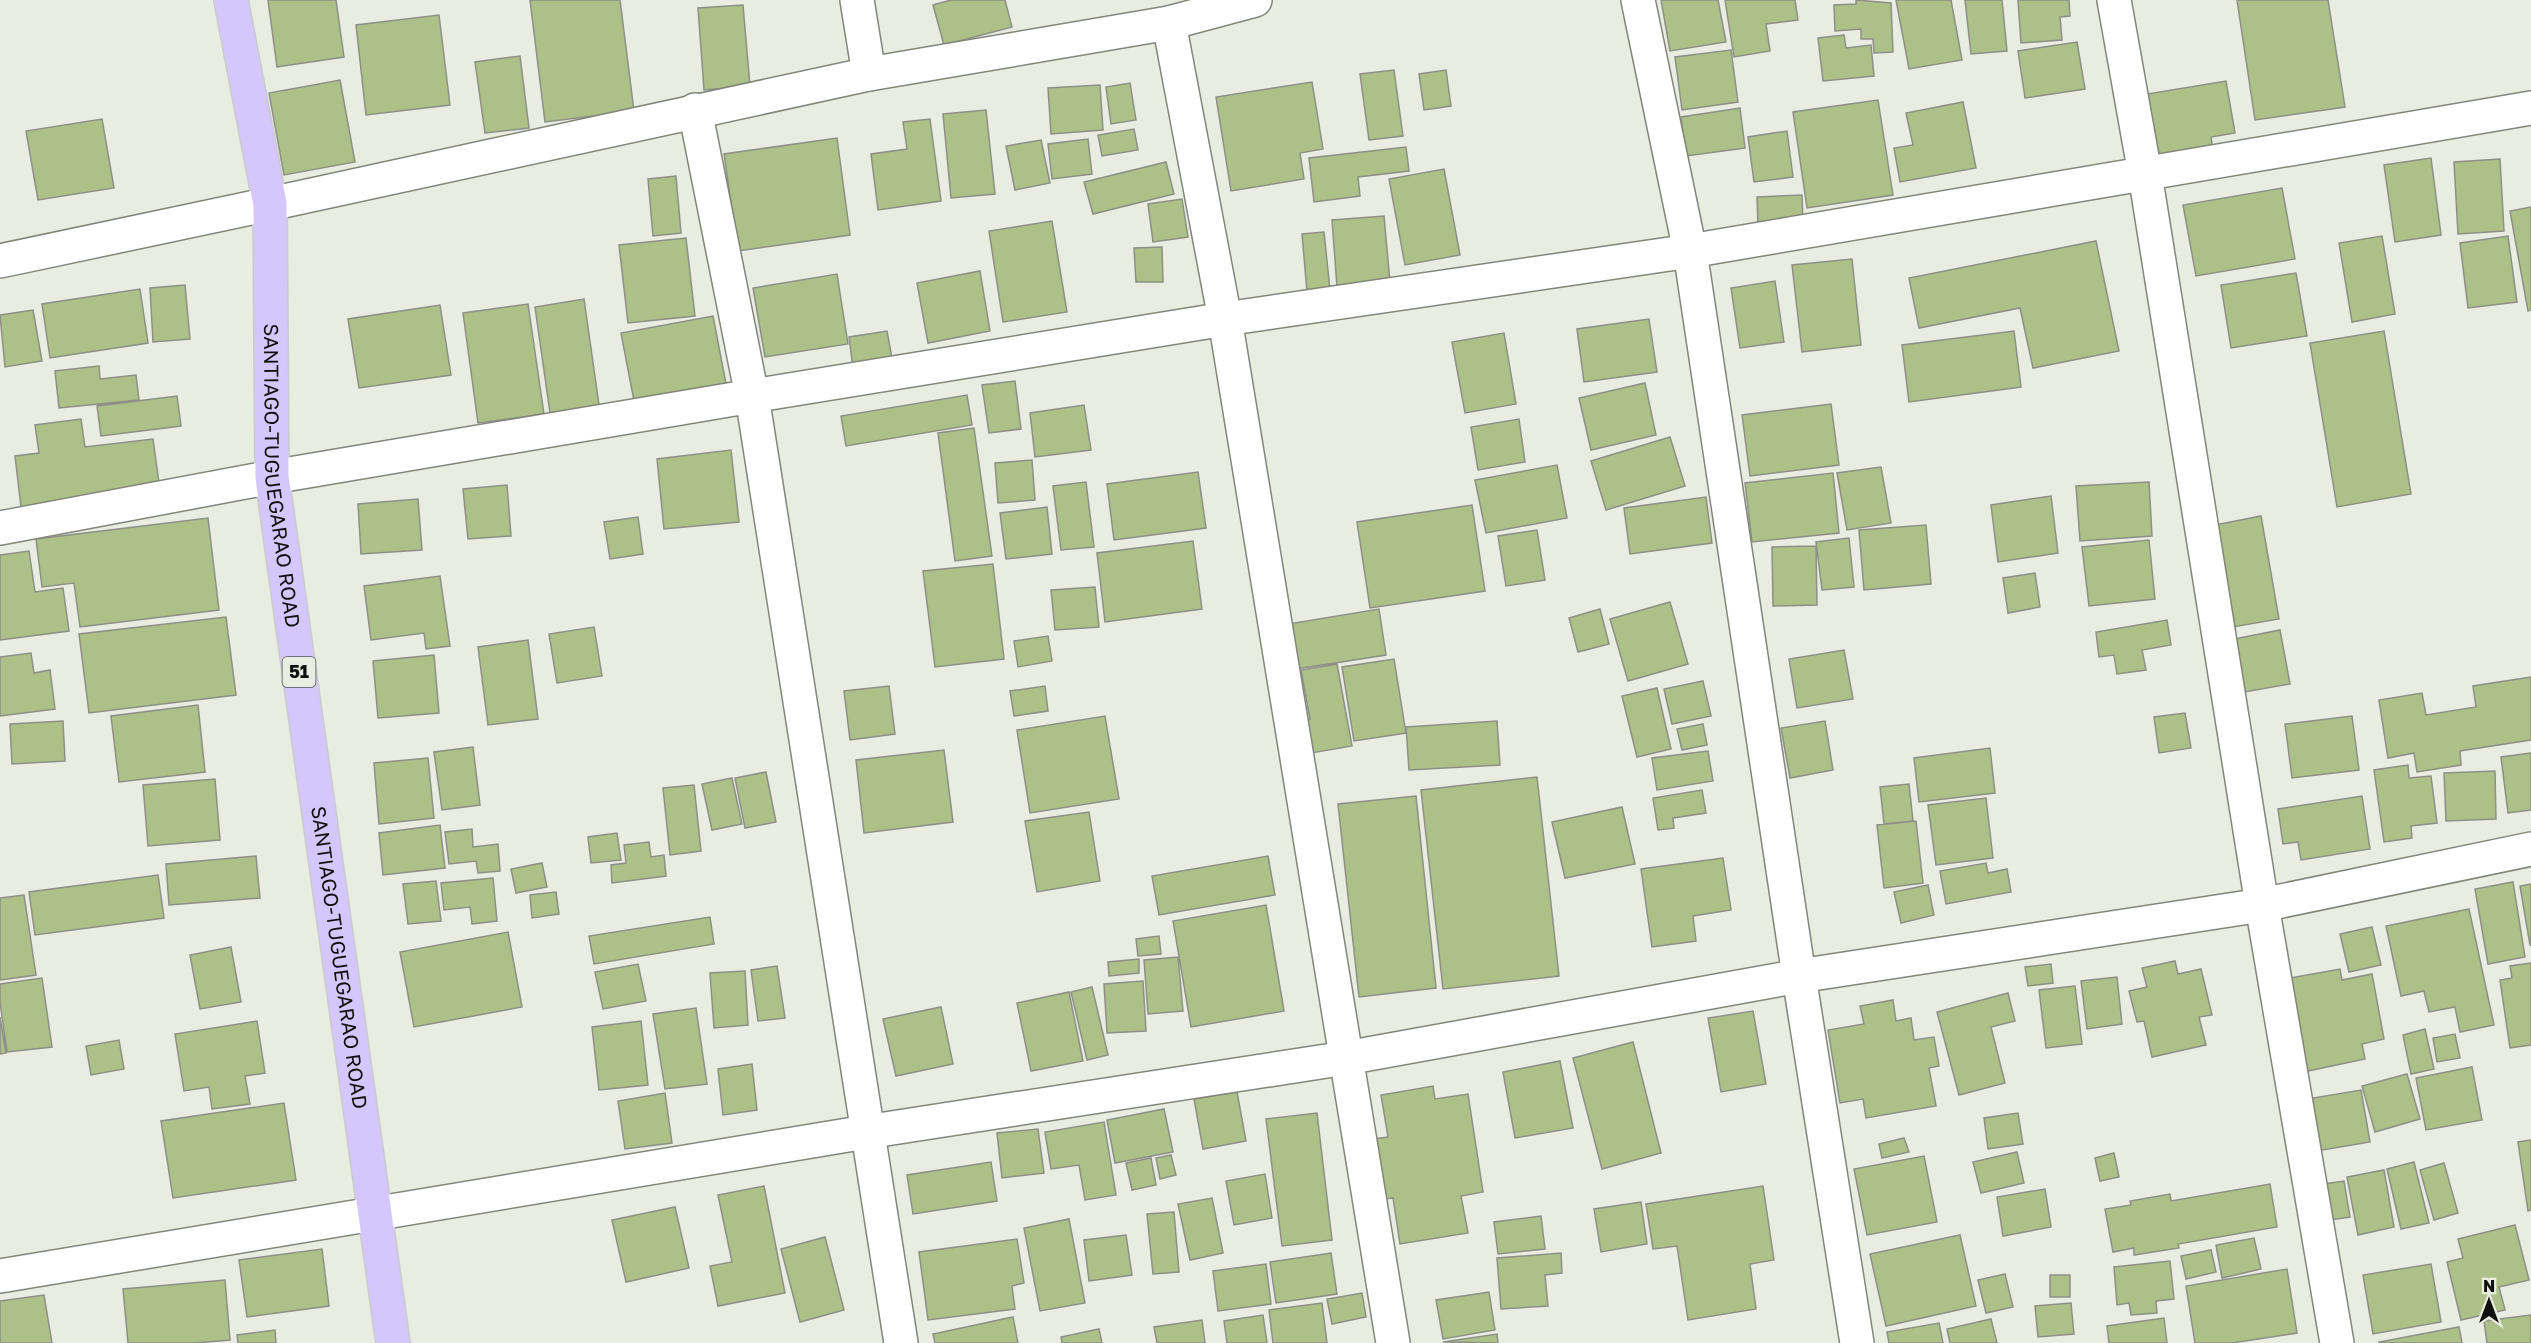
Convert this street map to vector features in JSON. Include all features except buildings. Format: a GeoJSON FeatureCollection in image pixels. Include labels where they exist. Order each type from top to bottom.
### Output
{"type":"FeatureCollection","features":[{"type":"Feature","properties":{"kind":"highway","name":"SANTIAGO-TUGUEGARAO ROAD"},"geometry":{"type":"LineString","coordinates":[[231,0],[270,204],[272,477],[393,1343]]}},
{"type":"Feature","properties":{"kind":"street"},"geometry":{"type":"LineString","coordinates":[[857,0],[869,74]]}},
{"type":"Feature","properties":{"kind":"street"},"geometry":{"type":"LineString","coordinates":[[0,261],[869,74],[1169,22],[1255,0]]}},
{"type":"Feature","properties":{"kind":"street"},"geometry":{"type":"LineString","coordinates":[[1638,0],[1690,250],[1799,976],[1857,1343]]}},
{"type":"Feature","properties":{"kind":"street"},"geometry":{"type":"LineString","coordinates":[[2114,0],[2145,174],[2262,905],[2337,1343]]}},
{"type":"Feature","properties":{"kind":"street"},"geometry":{"type":"LineString","coordinates":[[1169,22],[1225,319],[1393,1343]]}},
{"type":"Feature","properties":{"kind":"street"},"geometry":{"type":"LineString","coordinates":[[0,528],[272,477],[752,396],[1225,319],[1690,250],[2531,108]]}},
{"type":"Feature","properties":{"kind":"street"},"geometry":{"type":"LineString","coordinates":[[696,110],[752,396],[901,1343]]}},
{"type":"Feature","properties":{"kind":"street"},"geometry":{"type":"LineString","coordinates":[[0,1276],[866,1132],[1346,1058],[1799,976],[2262,905],[2531,849]]}}]}
